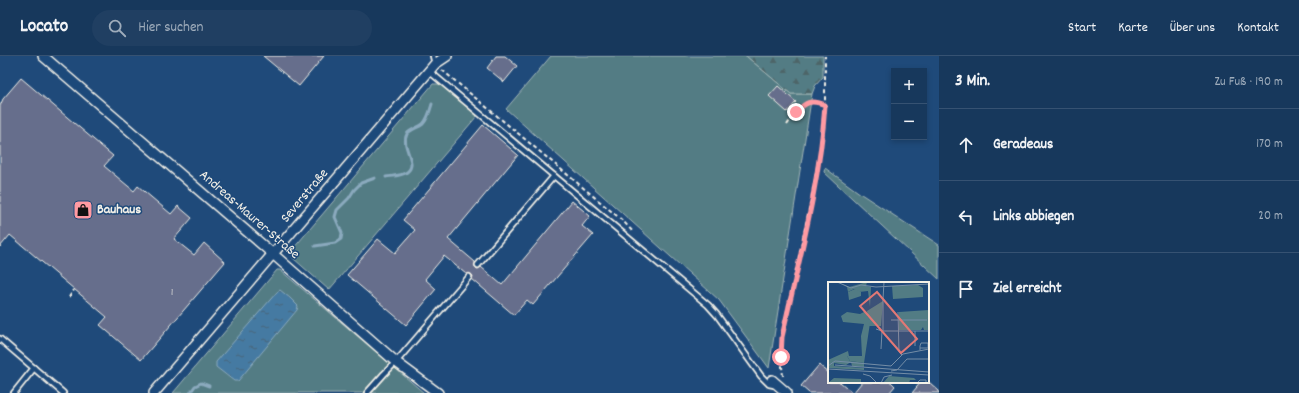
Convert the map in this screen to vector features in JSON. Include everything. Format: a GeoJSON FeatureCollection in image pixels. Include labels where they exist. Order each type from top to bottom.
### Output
{"type":"FeatureCollection","features":[{"type":"Feature","properties":{"kind":"street","name":"Andreas-Maurer-Straße"},"geometry":{"type":"LineString","coordinates":[[43,56],[396,362],[438,393]]}},
{"type":"Feature","properties":{"kind":"street","name":"Severstraße"},"geometry":{"type":"LineString","coordinates":[[154,393],[433,64],[447,56]]}},
{"type":"Feature","properties":{"kind":"street"},"geometry":{"type":"LineString","coordinates":[[772,380],[783,390]]}},
{"type":"Feature","properties":{"kind":"lane"},"geometry":{"type":"LineString","coordinates":[[433,64],[554,176],[708,305],[769,384],[783,390]]}},
{"type":"Feature","properties":{"kind":"lane"},"geometry":{"type":"LineString","coordinates":[[478,265],[554,176]]}},
{"type":"Feature","properties":{"kind":"lane"},"geometry":{"type":"LineString","coordinates":[[367,393],[396,362],[469,277]]}},
{"type":"Feature","properties":{"kind":"lane"},"geometry":{"type":"LineString","coordinates":[[0,339],[63,393]]}},
{"type":"Feature","properties":{"kind":"lane"},"geometry":{"type":"LineString","coordinates":[[14,393],[34,368]]}},
{"type":"Feature","properties":{"kind":"path"},"geometry":{"type":"LineString","coordinates":[[783,377],[781,357],[782,337],[820,154],[825,105],[825,56]]}},
{"type":"Feature","properties":{"kind":"path"},"geometry":{"type":"LineString","coordinates":[[787,125],[803,105],[810,102],[818,102],[825,105]]}},
{"type":"Feature","properties":{"kind":"path"},"geometry":{"type":"LineString","coordinates":[[69,296],[74,290]]}},
{"type":"Feature","properties":{"kind":"green space"},"geometry":{"type":"Polygon","coordinates":[[[551,56],[746,56],[791,94],[812,94],[769,368],[719,300],[506,109],[551,56]]]}},
{"type":"Feature","properties":{"kind":"green space"},"geometry":{"type":"Polygon","coordinates":[[[746,56],[823,56],[823,77],[815,86],[812,94],[791,94],[746,56]]]}},
{"type":"Feature","properties":{"kind":"green space"},"geometry":{"type":"Polygon","coordinates":[[[433,84],[440,84],[477,116],[329,290],[293,258],[293,249],[433,84]]]}},
{"type":"Feature","properties":{"kind":"green space"},"geometry":{"type":"Polygon","coordinates":[[[825,168],[861,194],[939,245],[939,279],[824,172],[825,168]]]}},
{"type":"Feature","properties":{"kind":"green space"},"geometry":{"type":"Polygon","coordinates":[[[277,270],[280,270],[424,393],[173,393],[277,270]]]}},
{"type":"Feature","properties":{"kind":"water"},"geometry":{"type":"Polygon","coordinates":[[[280,290],[298,306],[297,310],[238,381],[234,381],[216,367],[216,362],[280,290]]]}},
{"type":"Feature","properties":{"kind":"building"},"geometry":{"type":"Polygon","coordinates":[[[263,56],[324,56],[299,86],[263,56]]]}},
{"type":"Feature","properties":{"kind":"building"},"geometry":{"type":"Polygon","coordinates":[[[496,56],[505,56],[517,66],[504,82],[487,68],[496,56]]]}},
{"type":"Feature","properties":{"kind":"building","name":"Bauhaus"},"geometry":{"type":"Polygon","coordinates":[[[21,78],[113,156],[104,166],[134,191],[138,186],[171,214],[178,206],[192,218],[174,239],[194,255],[204,243],[225,262],[141,360],[100,325],[107,317],[10,235],[0,247],[0,106],[3,99],[21,78]]]}},
{"type":"Feature","properties":{"kind":"building"},"geometry":{"type":"Polygon","coordinates":[[[778,86],[796,102],[787,112],[769,96],[778,86]]]}},
{"type":"Feature","properties":{"kind":"building"},"geometry":{"type":"Polygon","coordinates":[[[483,125],[518,155],[448,239],[475,262],[475,268],[478,269],[481,267],[502,285],[572,201],[590,216],[582,226],[593,235],[533,305],[527,300],[514,315],[472,279],[473,276],[471,274],[466,274],[444,256],[425,279],[436,289],[406,325],[347,275],[378,239],[395,253],[415,230],[403,220],[483,125]]]}},
{"type":"Feature","properties":{"kind":"building"},"geometry":{"type":"Polygon","coordinates":[[[819,365],[828,372],[828,383],[841,383],[853,393],[809,393],[801,386],[819,365]]]}},
{"type":"Feature","properties":{"kind":"building"},"geometry":{"type":"Polygon","coordinates":[[[929,382],[939,391],[939,393],[912,393],[920,383],[929,382]]]}},
{"type":"Feature","properties":{"kind":"building"},"geometry":{"type":"Polygon","coordinates":[[[861,383],[892,383],[895,386],[889,393],[853,393],[861,383]]]}},
{"type":"Feature","properties":{"kind":"waterway"},"geometry":{"type":"LineString","coordinates":[[386,177],[397,176],[407,172],[410,168],[411,164],[405,139],[410,131],[425,122],[432,104]]}},
{"type":"Feature","properties":{"kind":"waterway"},"geometry":{"type":"LineString","coordinates":[[315,246],[335,243],[341,239],[342,233],[335,217],[337,210],[361,183],[375,178]]}},
{"type":"Feature","properties":{"kind":"waterway"},"geometry":{"type":"LineString","coordinates":[[190,393],[195,386],[201,383],[209,386]]}},
{"type":"Feature","properties":{"kind":"place","name":"Bauhaus"},"geometry":{"type":"Point","coordinates":[83,210]}},
{"type":"Feature","properties":{"kind":"route"},"geometry":{"type":"LineString","coordinates":[[781,357],[782,337],[820,154],[825,105],[818,102],[810,102],[803,105],[796,112]]}}]}
